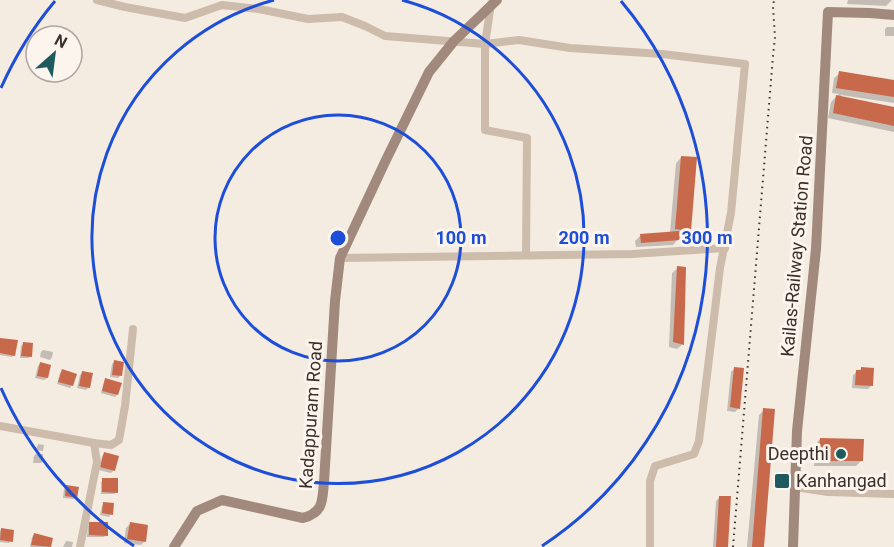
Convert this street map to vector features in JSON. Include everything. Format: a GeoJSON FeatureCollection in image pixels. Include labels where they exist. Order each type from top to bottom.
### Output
{"type":"FeatureCollection","features":[{"type":"Feature","properties":{"kind":"main road"},"geometry":{"type":"LineString","coordinates":[[340,258],[429,72],[454,41],[492,2]]}},
{"type":"Feature","properties":{"kind":"main road","name":"Kailas-Railway Station Road"},"geometry":{"type":"LineString","coordinates":[[793,547],[797,431],[816,249],[828,12],[894,15]]}},
{"type":"Feature","properties":{"kind":"main road","name":"Kadappuram Road"},"geometry":{"type":"LineString","coordinates":[[174,547],[197,511],[222,500],[303,518],[312,516],[320,508],[324,482],[335,301],[340,258]]}},
{"type":"Feature","properties":{"kind":"street"},"geometry":{"type":"LineString","coordinates":[[97,0],[125,8],[185,18],[222,5],[258,9],[308,19],[342,17],[385,36],[485,44],[519,40],[570,48],[662,54],[744,64],[731,213],[720,268],[699,441],[694,454],[655,466],[650,481],[650,547]]}},
{"type":"Feature","properties":{"kind":"street"},"geometry":{"type":"LineString","coordinates":[[492,2],[485,44],[485,130],[527,138],[526,255]]}},
{"type":"Feature","properties":{"kind":"street"},"geometry":{"type":"LineString","coordinates":[[340,258],[632,254],[725,248]]}},
{"type":"Feature","properties":{"kind":"street"},"geometry":{"type":"LineString","coordinates":[[0,426],[111,445],[119,440],[133,328]]}},
{"type":"Feature","properties":{"kind":"street"},"geometry":{"type":"LineString","coordinates":[[80,547],[97,462],[94,443]]}},
{"type":"Feature","properties":{"kind":"street"},"geometry":{"type":"LineString","coordinates":[[795,488],[828,492],[894,494]]}},
{"type":"Feature","properties":{"kind":"building"},"geometry":{"type":"Polygon","coordinates":[[[839,71],[894,80],[894,97],[836,88],[839,71]]]}},
{"type":"Feature","properties":{"kind":"building"},"geometry":{"type":"Polygon","coordinates":[[[836,95],[894,107],[894,126],[833,113],[836,95]]]}},
{"type":"Feature","properties":{"kind":"building"},"geometry":{"type":"Polygon","coordinates":[[[681,156],[697,157],[691,231],[675,229],[681,156]]]}},
{"type":"Feature","properties":{"kind":"building"},"geometry":{"type":"Polygon","coordinates":[[[679,231],[680,240],[641,243],[640,234],[679,231]]]}},
{"type":"Feature","properties":{"kind":"building"},"geometry":{"type":"Polygon","coordinates":[[[677,266],[686,267],[684,345],[673,342],[677,266]]]}},
{"type":"Feature","properties":{"kind":"building"},"geometry":{"type":"Polygon","coordinates":[[[0,338],[18,340],[15,356],[0,353],[0,338]]]}},
{"type":"Feature","properties":{"kind":"building"},"geometry":{"type":"Polygon","coordinates":[[[23,342],[33,343],[32,357],[21,356],[23,342]]]}},
{"type":"Feature","properties":{"kind":"building"},"geometry":{"type":"Polygon","coordinates":[[[114,360],[124,362],[122,376],[112,375],[114,360]]]}},
{"type":"Feature","properties":{"kind":"building"},"geometry":{"type":"Polygon","coordinates":[[[40,362],[51,365],[48,378],[37,376],[40,362]]]}},
{"type":"Feature","properties":{"kind":"building"},"geometry":{"type":"Polygon","coordinates":[[[734,367],[744,368],[740,409],[730,407],[734,367]]]}},
{"type":"Feature","properties":{"kind":"building"},"geometry":{"type":"Polygon","coordinates":[[[861,367],[874,368],[873,386],[855,385],[856,370],[861,370],[861,367]]]}},
{"type":"Feature","properties":{"kind":"building"},"geometry":{"type":"Polygon","coordinates":[[[62,369],[77,374],[73,386],[58,382],[62,369]]]}},
{"type":"Feature","properties":{"kind":"building"},"geometry":{"type":"Polygon","coordinates":[[[82,371],[93,373],[90,388],[79,386],[82,371]]]}},
{"type":"Feature","properties":{"kind":"building"},"geometry":{"type":"Polygon","coordinates":[[[105,378],[122,383],[118,395],[102,391],[105,378]]]}},
{"type":"Feature","properties":{"kind":"building"},"geometry":{"type":"Polygon","coordinates":[[[763,408],[775,409],[764,547],[752,547],[763,408]]]}},
{"type":"Feature","properties":{"kind":"building","name":"Deepthi"},"geometry":{"type":"Polygon","coordinates":[[[820,438],[864,439],[863,461],[818,461],[820,438]]]}},
{"type":"Feature","properties":{"kind":"building"},"geometry":{"type":"Polygon","coordinates":[[[104,452],[119,456],[115,471],[100,467],[104,452]]]}},
{"type":"Feature","properties":{"kind":"building"},"geometry":{"type":"Polygon","coordinates":[[[102,478],[118,478],[118,493],[102,492],[102,478]]]}},
{"type":"Feature","properties":{"kind":"building"},"geometry":{"type":"Polygon","coordinates":[[[66,485],[79,487],[77,498],[65,496],[66,485]]]}},
{"type":"Feature","properties":{"kind":"building"},"geometry":{"type":"Polygon","coordinates":[[[719,496],[731,496],[728,547],[716,547],[719,496]]]}},
{"type":"Feature","properties":{"kind":"building"},"geometry":{"type":"Polygon","coordinates":[[[103,502],[114,503],[113,515],[102,513],[103,502]]]}},
{"type":"Feature","properties":{"kind":"building"},"geometry":{"type":"Polygon","coordinates":[[[89,522],[108,522],[108,536],[89,535],[89,522]]]}},
{"type":"Feature","properties":{"kind":"building"},"geometry":{"type":"Polygon","coordinates":[[[130,522],[148,525],[146,542],[127,539],[130,522]]]}},
{"type":"Feature","properties":{"kind":"building"},"geometry":{"type":"Polygon","coordinates":[[[1,528],[14,530],[13,542],[0,540],[1,528]]]}},
{"type":"Feature","properties":{"kind":"building"},"geometry":{"type":"Polygon","coordinates":[[[34,533],[53,538],[51,547],[31,545],[34,533]]]}},
{"type":"Feature","properties":{"kind":"railway"},"geometry":{"type":"LineString","coordinates":[[733,547],[775,37],[774,0]]}},
{"type":"Feature","properties":{"kind":"place","name":"Deepthi"},"geometry":{"type":"Point","coordinates":[841,454]}},
{"type":"Feature","properties":{"kind":"place","name":"Kanhangad"},"geometry":{"type":"Point","coordinates":[782,481]}}]}
